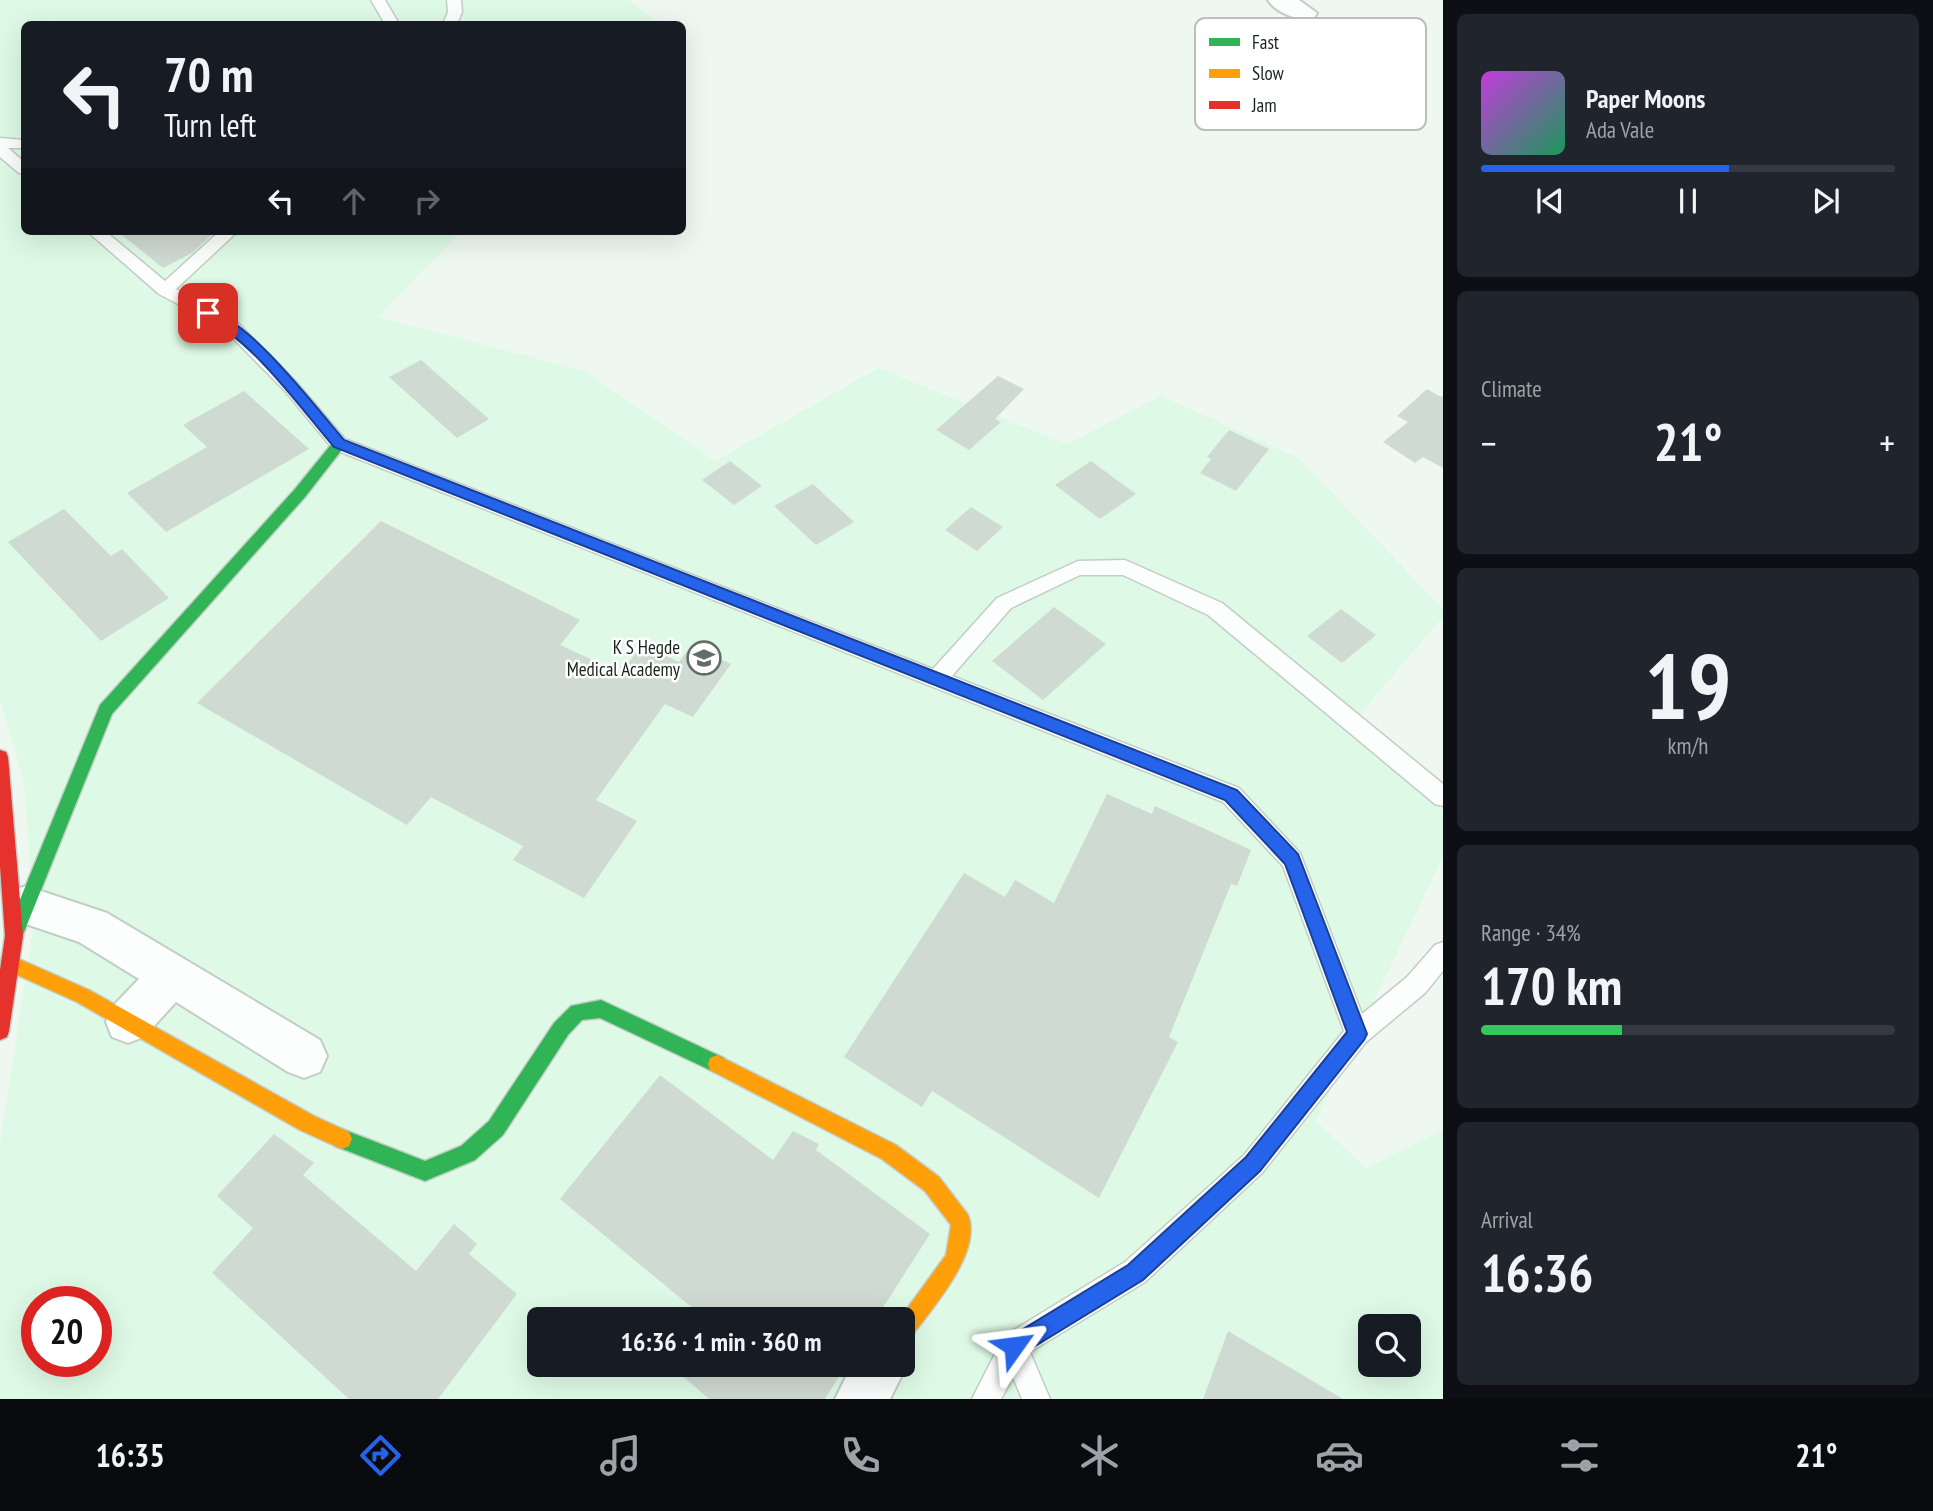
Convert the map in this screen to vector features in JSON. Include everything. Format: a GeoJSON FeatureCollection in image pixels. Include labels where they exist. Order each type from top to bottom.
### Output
{"type":"FeatureCollection","features":[{"type":"Feature","properties":{"kind":"street"},"geometry":{"type":"LineString","coordinates":[[1280,0],[1305,13]]}},
{"type":"Feature","properties":{"kind":"street"},"geometry":{"type":"LineString","coordinates":[[0,1031],[10,963],[20,920],[106,710],[300,493],[339,444]]}},
{"type":"Feature","properties":{"kind":"street"},"geometry":{"type":"LineString","coordinates":[[0,757],[20,920]]}},
{"type":"Feature","properties":{"kind":"street"},"geometry":{"type":"LineString","coordinates":[[20,920],[92,928],[304,1056]]}},
{"type":"Feature","properties":{"kind":"street"},"geometry":{"type":"LineString","coordinates":[[10,963],[82,996],[307,1123],[374,1153],[425,1171],[468,1153],[496,1128],[561,1030],[577,1012],[601,1009],[655,1032],[889,1152],[932,1184],[961,1222],[956,1259],[915,1315]]}},
{"type":"Feature","properties":{"kind":"street"},"geometry":{"type":"LineString","coordinates":[[128,1022],[172,975]]}},
{"type":"Feature","properties":{"kind":"street"},"geometry":{"type":"LineString","coordinates":[[861,1399],[874,1377]]}},
{"type":"Feature","properties":{"kind":"lane"},"geometry":{"type":"LineString","coordinates":[[378,0],[391,21]]}},
{"type":"Feature","properties":{"kind":"lane"},"geometry":{"type":"LineString","coordinates":[[452,21],[456,12],[454,0]]}},
{"type":"Feature","properties":{"kind":"lane"},"geometry":{"type":"LineString","coordinates":[[0,143],[21,144]]}},
{"type":"Feature","properties":{"kind":"lane"},"geometry":{"type":"LineString","coordinates":[[0,149],[21,167]]}},
{"type":"Feature","properties":{"kind":"lane"},"geometry":{"type":"LineString","coordinates":[[100,235],[165,290],[229,324],[291,387],[339,444],[1231,795],[1292,860],[1357,1034]]}},
{"type":"Feature","properties":{"kind":"lane"},"geometry":{"type":"LineString","coordinates":[[165,290],[226,235]]}},
{"type":"Feature","properties":{"kind":"lane"},"geometry":{"type":"LineString","coordinates":[[937,679],[1004,603],[1078,568],[1125,567],[1215,608],[1443,797]]}},
{"type":"Feature","properties":{"kind":"lane"},"geometry":{"type":"LineString","coordinates":[[986,1399],[1014,1346],[1135,1272],[1253,1164],[1357,1034],[1416,985],[1443,953]]}},
{"type":"Feature","properties":{"kind":"lane"},"geometry":{"type":"LineString","coordinates":[[1014,1346],[1036,1399]]}},
{"type":"Feature","properties":{"kind":"shaded area","name":"K S Hegde Medical Academy"},"geometry":{"type":"Polygon","coordinates":[[[0,0],[629,0],[655,21],[21,21],[21,235],[458,235],[378,317],[585,371],[715,461],[878,368],[1067,444],[1161,396],[1299,458],[1443,609],[1443,617],[1354,721],[1443,811],[1443,857],[1316,1121],[1366,1168],[1443,1130],[1443,1399],[0,1399],[0,1145],[34,921],[24,783],[0,700],[0,0]]]}},
{"type":"Feature","properties":{"kind":"building"},"geometry":{"type":"Polygon","coordinates":[[[122,235],[212,235],[192,253],[163,268],[122,235]]]}},
{"type":"Feature","properties":{"kind":"building"},"geometry":{"type":"Polygon","coordinates":[[[421,360],[489,419],[457,438],[389,377],[421,360]]]}},
{"type":"Feature","properties":{"kind":"building"},"geometry":{"type":"Polygon","coordinates":[[[998,376],[1024,389],[995,419],[1001,422],[969,450],[936,430],[998,376]]]}},
{"type":"Feature","properties":{"kind":"building"},"geometry":{"type":"Polygon","coordinates":[[[1427,389],[1441,397],[1443,395],[1443,468],[1423,457],[1415,463],[1383,442],[1408,422],[1397,416],[1427,389]]]}},
{"type":"Feature","properties":{"kind":"building"},"geometry":{"type":"Polygon","coordinates":[[[244,391],[309,449],[166,532],[127,493],[207,447],[183,425],[244,391]]]}},
{"type":"Feature","properties":{"kind":"building"},"geometry":{"type":"Polygon","coordinates":[[[1229,430],[1269,449],[1236,491],[1200,473],[1211,459],[1207,457],[1229,430]]]}},
{"type":"Feature","properties":{"kind":"building"},"geometry":{"type":"Polygon","coordinates":[[[730,461],[762,486],[734,505],[702,480],[730,461]]]}},
{"type":"Feature","properties":{"kind":"building"},"geometry":{"type":"Polygon","coordinates":[[[1091,461],[1136,494],[1100,519],[1055,485],[1091,461]]]}},
{"type":"Feature","properties":{"kind":"building"},"geometry":{"type":"Polygon","coordinates":[[[813,484],[854,522],[816,545],[774,506],[813,484]]]}},
{"type":"Feature","properties":{"kind":"building"},"geometry":{"type":"Polygon","coordinates":[[[971,507],[1003,527],[977,551],[945,530],[971,507]]]}},
{"type":"Feature","properties":{"kind":"building"},"geometry":{"type":"Polygon","coordinates":[[[64,509],[111,556],[122,549],[169,598],[101,641],[8,542],[64,509]]]}},
{"type":"Feature","properties":{"kind":"building"},"geometry":{"type":"Polygon","coordinates":[[[381,521],[580,620],[560,645],[621,673],[642,644],[679,662],[691,646],[731,664],[693,717],[665,704],[596,800],[637,821],[584,898],[513,860],[523,846],[431,797],[407,825],[197,703],[381,521]]]}},
{"type":"Feature","properties":{"kind":"building"},"geometry":{"type":"Polygon","coordinates":[[[1054,607],[1106,644],[1043,700],[992,661],[1054,607]]]}},
{"type":"Feature","properties":{"kind":"building"},"geometry":{"type":"Polygon","coordinates":[[[1341,609],[1376,635],[1342,663],[1307,636],[1341,609]]]}},
{"type":"Feature","properties":{"kind":"building"},"geometry":{"type":"Polygon","coordinates":[[[1107,794],[1152,814],[1155,806],[1251,850],[1237,886],[1231,884],[1169,1037],[1178,1042],[1099,1198],[932,1091],[922,1107],[844,1057],[964,873],[1005,897],[1015,880],[1054,903],[1107,794]]]}},
{"type":"Feature","properties":{"kind":"building"},"geometry":{"type":"Polygon","coordinates":[[[660,1075],[773,1160],[793,1131],[819,1144],[816,1150],[930,1234],[883,1307],[691,1307],[560,1199],[660,1075]]]}},
{"type":"Feature","properties":{"kind":"building"},"geometry":{"type":"Polygon","coordinates":[[[274,1134],[314,1163],[303,1175],[416,1271],[454,1224],[477,1244],[469,1254],[517,1294],[438,1399],[349,1399],[212,1273],[253,1228],[217,1196],[274,1134]]]}},
{"type":"Feature","properties":{"kind":"building"},"geometry":{"type":"Polygon","coordinates":[[[1228,1331],[1343,1399],[1203,1399],[1228,1331]]]}},
{"type":"Feature","properties":{"kind":"building"},"geometry":{"type":"Polygon","coordinates":[[[684,1377],[839,1377],[825,1399],[709,1399],[684,1377]]]}},
{"type":"Feature","properties":{"kind":"traffic: fast"},"geometry":{"type":"LineString","coordinates":[[14,936],[106,710],[300,493],[339,444]]}},
{"type":"Feature","properties":{"kind":"traffic: fast"},"geometry":{"type":"LineString","coordinates":[[342,1139],[425,1171],[468,1153],[496,1128],[561,1029],[577,1012],[601,1009],[717,1064]]}},
{"type":"Feature","properties":{"kind":"traffic: slow"},"geometry":{"type":"LineString","coordinates":[[10,963],[83,996],[307,1123],[342,1139]]}},
{"type":"Feature","properties":{"kind":"traffic: slow"},"geometry":{"type":"LineString","coordinates":[[717,1064],[889,1152],[932,1184],[961,1222],[955,1259],[915,1314]]}},
{"type":"Feature","properties":{"kind":"traffic: jam"},"geometry":{"type":"LineString","coordinates":[[0,757],[14,936],[0,1031]]}},
{"type":"Feature","properties":{"kind":"place","name":"K S Hegde Medical Academy"},"geometry":{"type":"Point","coordinates":[704,658]}},
{"type":"Feature","properties":{"kind":"route"},"geometry":{"type":"LineString","coordinates":[[208,313],[229,324],[291,387],[339,444],[1231,795],[1292,860],[1357,1034],[1253,1164],[1135,1272],[1014,1346]]}}]}
